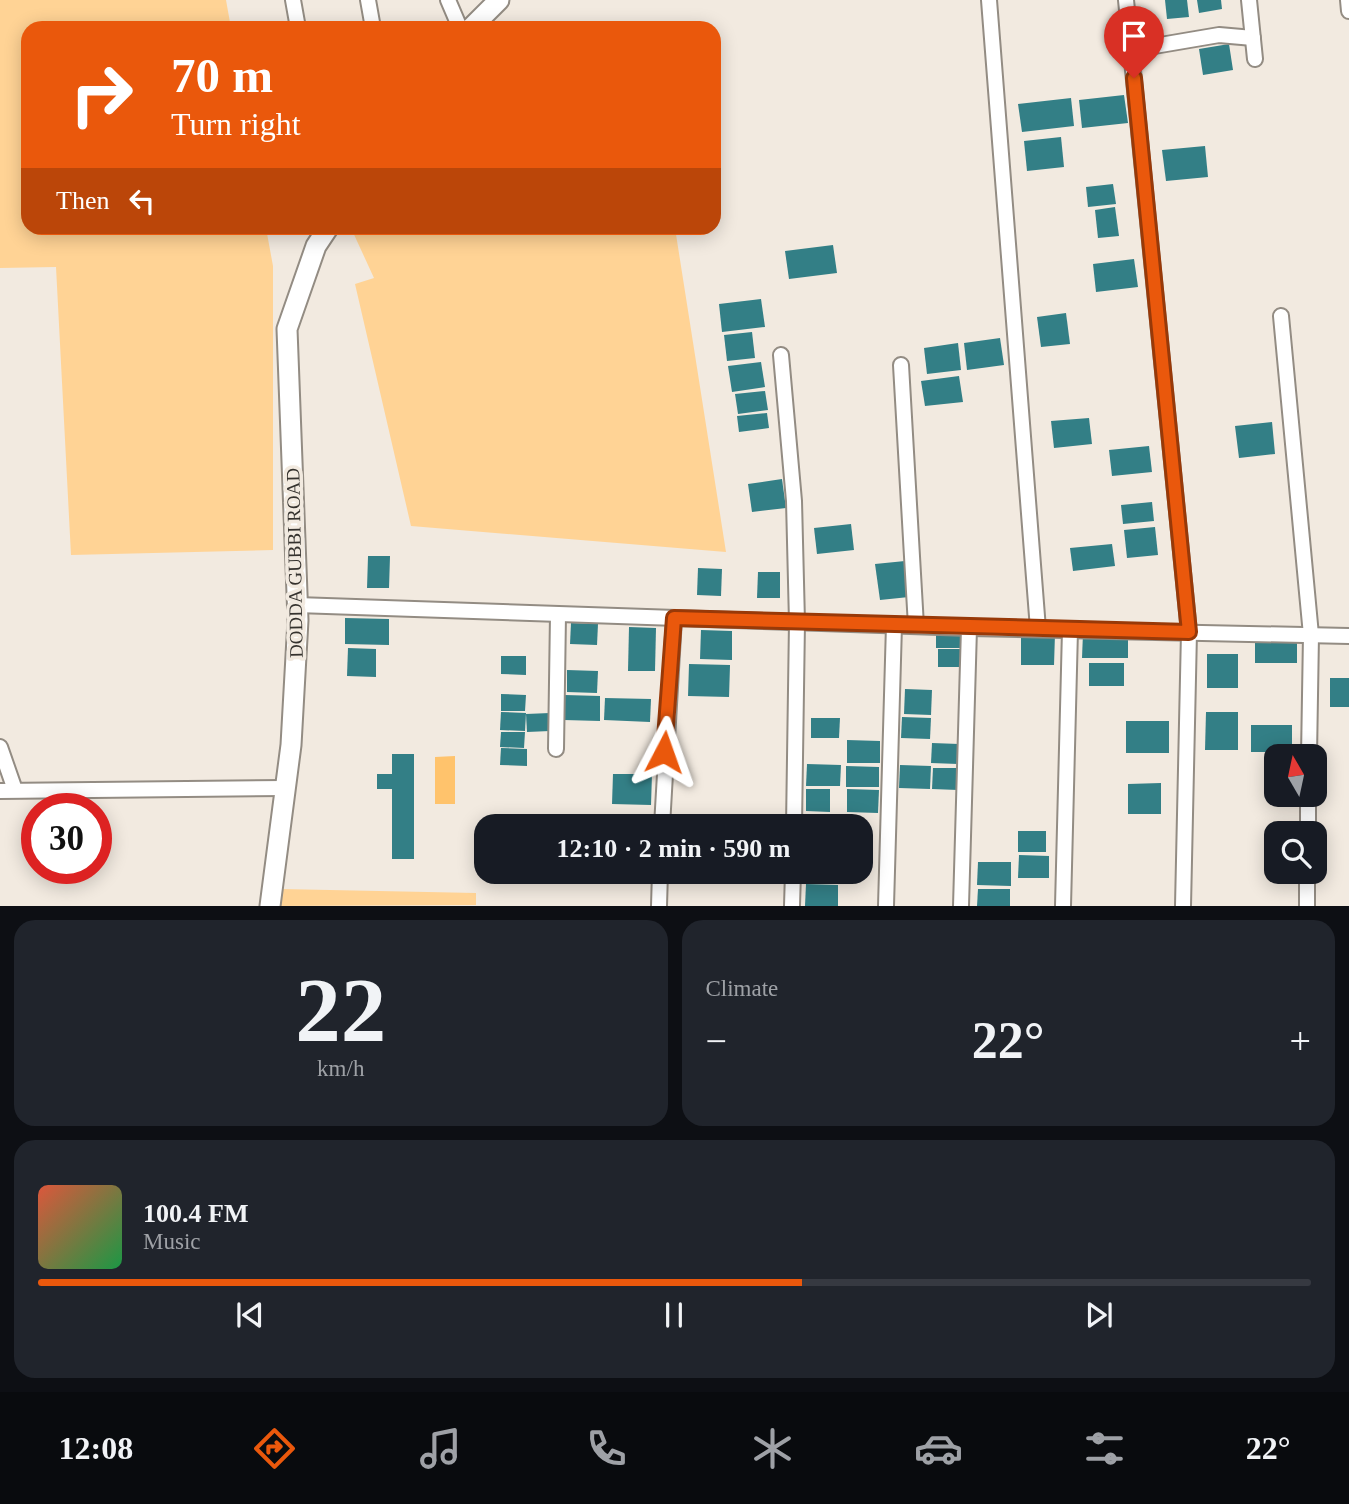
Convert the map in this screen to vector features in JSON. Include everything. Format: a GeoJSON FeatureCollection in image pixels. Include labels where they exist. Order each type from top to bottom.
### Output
{"type":"FeatureCollection","features":[{"type":"Feature","properties":{"kind":"main road"},"geometry":{"type":"LineString","coordinates":[[478,21],[499,0]]}},
{"type":"Feature","properties":{"kind":"main road","name":"DODDA GUBBI ROAD"},"geometry":{"type":"LineString","coordinates":[[270,905],[291,745],[297,605],[287,329],[316,246],[323,235]]}},
{"type":"Feature","properties":{"kind":"street"},"geometry":{"type":"LineString","coordinates":[[293,0],[297,21]]}},
{"type":"Feature","properties":{"kind":"street"},"geometry":{"type":"LineString","coordinates":[[368,0],[372,21]]}},
{"type":"Feature","properties":{"kind":"street"},"geometry":{"type":"LineString","coordinates":[[448,0],[457,21]]}},
{"type":"Feature","properties":{"kind":"street"},"geometry":{"type":"LineString","coordinates":[[989,0],[1038,629]]}},
{"type":"Feature","properties":{"kind":"street"},"geometry":{"type":"LineString","coordinates":[[1126,0],[1189,632],[1184,905]]}},
{"type":"Feature","properties":{"kind":"street"},"geometry":{"type":"LineString","coordinates":[[1249,0],[1255,59]]}},
{"type":"Feature","properties":{"kind":"street"},"geometry":{"type":"LineString","coordinates":[[1348,0],[1349,11]]}},
{"type":"Feature","properties":{"kind":"street"},"geometry":{"type":"LineString","coordinates":[[1131,50],[1219,34],[1253,38]]}},
{"type":"Feature","properties":{"kind":"street"},"geometry":{"type":"LineString","coordinates":[[1281,316],[1311,635],[1309,744]]}},
{"type":"Feature","properties":{"kind":"street"},"geometry":{"type":"LineString","coordinates":[[781,355],[794,501],[797,622],[794,814]]}},
{"type":"Feature","properties":{"kind":"street"},"geometry":{"type":"LineString","coordinates":[[901,365],[916,626]]}},
{"type":"Feature","properties":{"kind":"street"},"geometry":{"type":"LineString","coordinates":[[297,605],[970,628],[1349,636]]}},
{"type":"Feature","properties":{"kind":"street"},"geometry":{"type":"LineString","coordinates":[[556,749],[558,615]]}},
{"type":"Feature","properties":{"kind":"street"},"geometry":{"type":"LineString","coordinates":[[663,814],[674,618]]}},
{"type":"Feature","properties":{"kind":"street"},"geometry":{"type":"LineString","coordinates":[[886,905],[894,625]]}},
{"type":"Feature","properties":{"kind":"street"},"geometry":{"type":"LineString","coordinates":[[961,905],[970,628]]}},
{"type":"Feature","properties":{"kind":"street"},"geometry":{"type":"LineString","coordinates":[[1063,905],[1070,630]]}},
{"type":"Feature","properties":{"kind":"street"},"geometry":{"type":"LineString","coordinates":[[0,747],[8,790],[285,788]]}},
{"type":"Feature","properties":{"kind":"street"},"geometry":{"type":"LineString","coordinates":[[659,905],[660,884]]}},
{"type":"Feature","properties":{"kind":"street"},"geometry":{"type":"LineString","coordinates":[[792,905],[793,884]]}},
{"type":"Feature","properties":{"kind":"street"},"geometry":{"type":"LineString","coordinates":[[1307,884],[1307,905]]}},
{"type":"Feature","properties":{"kind":"shaded area"},"geometry":{"type":"Polygon","coordinates":[[[0,0],[226,0],[230,21],[21,21],[21,235],[267,235],[273,266],[273,550],[71,555],[56,267],[0,268],[0,0]]]}},
{"type":"Feature","properties":{"kind":"shaded area"},"geometry":{"type":"Polygon","coordinates":[[[354,235],[676,235],[726,552],[411,526],[355,284],[374,278],[354,235]]]}},
{"type":"Feature","properties":{"kind":"shaded area"},"geometry":{"type":"Polygon","coordinates":[[[455,756],[455,804],[435,804],[435,757],[455,756]]]}},
{"type":"Feature","properties":{"kind":"shaded area"},"geometry":{"type":"Polygon","coordinates":[[[281,889],[476,893],[476,905],[278,906],[281,889]]]}},
{"type":"Feature","properties":{"kind":"building"},"geometry":{"type":"Polygon","coordinates":[[[1165,0],[1187,0],[1189,17],[1167,19],[1165,0]]]}},
{"type":"Feature","properties":{"kind":"building"},"geometry":{"type":"Polygon","coordinates":[[[1197,0],[1221,0],[1222,9],[1199,13],[1197,0]]]}},
{"type":"Feature","properties":{"kind":"building"},"geometry":{"type":"Polygon","coordinates":[[[1229,44],[1233,70],[1203,75],[1199,49],[1229,44]]]}},
{"type":"Feature","properties":{"kind":"building"},"geometry":{"type":"Polygon","coordinates":[[[1124,95],[1128,123],[1082,128],[1079,100],[1124,95]]]}},
{"type":"Feature","properties":{"kind":"building"},"geometry":{"type":"Polygon","coordinates":[[[1071,98],[1074,126],[1022,132],[1018,104],[1071,98]]]}},
{"type":"Feature","properties":{"kind":"building"},"geometry":{"type":"Polygon","coordinates":[[[1061,137],[1064,167],[1027,171],[1024,141],[1061,137]]]}},
{"type":"Feature","properties":{"kind":"building"},"geometry":{"type":"Polygon","coordinates":[[[1205,146],[1208,177],[1166,181],[1162,150],[1205,146]]]}},
{"type":"Feature","properties":{"kind":"building"},"geometry":{"type":"Polygon","coordinates":[[[1113,184],[1116,204],[1088,207],[1086,187],[1113,184]]]}},
{"type":"Feature","properties":{"kind":"building"},"geometry":{"type":"Polygon","coordinates":[[[1115,207],[1119,236],[1098,238],[1095,210],[1115,207]]]}},
{"type":"Feature","properties":{"kind":"building"},"geometry":{"type":"Polygon","coordinates":[[[833,245],[837,273],[789,279],[785,251],[833,245]]]}},
{"type":"Feature","properties":{"kind":"building"},"geometry":{"type":"Polygon","coordinates":[[[1134,259],[1138,287],[1096,292],[1093,264],[1134,259]]]}},
{"type":"Feature","properties":{"kind":"building"},"geometry":{"type":"Polygon","coordinates":[[[761,299],[765,327],[722,332],[719,304],[761,299]]]}},
{"type":"Feature","properties":{"kind":"building"},"geometry":{"type":"Polygon","coordinates":[[[1066,313],[1070,344],[1041,347],[1037,317],[1066,313]]]}},
{"type":"Feature","properties":{"kind":"building"},"geometry":{"type":"Polygon","coordinates":[[[752,332],[755,358],[727,361],[724,335],[752,332]]]}},
{"type":"Feature","properties":{"kind":"building"},"geometry":{"type":"Polygon","coordinates":[[[1000,338],[1004,365],[967,370],[964,343],[1000,338]]]}},
{"type":"Feature","properties":{"kind":"building"},"geometry":{"type":"Polygon","coordinates":[[[958,343],[961,370],[927,374],[924,348],[958,343]]]}},
{"type":"Feature","properties":{"kind":"building"},"geometry":{"type":"Polygon","coordinates":[[[761,362],[765,387],[732,392],[728,366],[761,362]]]}},
{"type":"Feature","properties":{"kind":"building"},"geometry":{"type":"Polygon","coordinates":[[[959,376],[963,402],[925,406],[921,381],[959,376]]]}},
{"type":"Feature","properties":{"kind":"building"},"geometry":{"type":"Polygon","coordinates":[[[765,391],[768,410],[738,414],[735,394],[765,391]]]}},
{"type":"Feature","properties":{"kind":"building"},"geometry":{"type":"Polygon","coordinates":[[[767,413],[769,428],[739,432],[737,416],[767,413]]]}},
{"type":"Feature","properties":{"kind":"building"},"geometry":{"type":"Polygon","coordinates":[[[1089,418],[1092,444],[1054,448],[1051,421],[1089,418]]]}},
{"type":"Feature","properties":{"kind":"building"},"geometry":{"type":"Polygon","coordinates":[[[1272,422],[1275,454],[1239,458],[1235,426],[1272,422]]]}},
{"type":"Feature","properties":{"kind":"building"},"geometry":{"type":"Polygon","coordinates":[[[1149,446],[1152,472],[1112,476],[1109,450],[1149,446]]]}},
{"type":"Feature","properties":{"kind":"building"},"geometry":{"type":"Polygon","coordinates":[[[782,479],[786,508],[752,512],[748,484],[782,479]]]}},
{"type":"Feature","properties":{"kind":"building"},"geometry":{"type":"Polygon","coordinates":[[[1152,502],[1154,521],[1123,524],[1121,505],[1152,502]]]}},
{"type":"Feature","properties":{"kind":"building"},"geometry":{"type":"Polygon","coordinates":[[[851,524],[854,550],[817,554],[814,528],[851,524]]]}},
{"type":"Feature","properties":{"kind":"building"},"geometry":{"type":"Polygon","coordinates":[[[1155,527],[1158,555],[1127,558],[1124,530],[1155,527]]]}},
{"type":"Feature","properties":{"kind":"building"},"geometry":{"type":"Polygon","coordinates":[[[1112,544],[1115,566],[1073,571],[1070,548],[1112,544]]]}},
{"type":"Feature","properties":{"kind":"building"},"geometry":{"type":"Polygon","coordinates":[[[368,556],[390,556],[389,588],[367,588],[368,556]]]}},
{"type":"Feature","properties":{"kind":"building"},"geometry":{"type":"Polygon","coordinates":[[[905,561],[909,597],[880,600],[875,564],[905,561]]]}},
{"type":"Feature","properties":{"kind":"building"},"geometry":{"type":"Polygon","coordinates":[[[698,568],[722,569],[721,596],[697,595],[698,568]]]}},
{"type":"Feature","properties":{"kind":"building"},"geometry":{"type":"Polygon","coordinates":[[[758,572],[780,572],[780,598],[757,598],[758,572]]]}},
{"type":"Feature","properties":{"kind":"building"},"geometry":{"type":"Polygon","coordinates":[[[345,618],[389,619],[389,645],[345,644],[345,618]]]}},
{"type":"Feature","properties":{"kind":"building"},"geometry":{"type":"Polygon","coordinates":[[[571,623],[598,624],[597,645],[570,644],[571,623]]]}},
{"type":"Feature","properties":{"kind":"building"},"geometry":{"type":"Polygon","coordinates":[[[629,627],[656,628],[655,671],[628,671],[629,627]]]}},
{"type":"Feature","properties":{"kind":"building"},"geometry":{"type":"Polygon","coordinates":[[[701,630],[732,631],[732,660],[700,659],[701,630]]]}},
{"type":"Feature","properties":{"kind":"building"},"geometry":{"type":"Polygon","coordinates":[[[936,630],[965,631],[965,648],[936,648],[936,630]]]}},
{"type":"Feature","properties":{"kind":"building"},"geometry":{"type":"Polygon","coordinates":[[[1083,633],[1128,633],[1128,658],[1082,658],[1083,633]]]}},
{"type":"Feature","properties":{"kind":"building"},"geometry":{"type":"Polygon","coordinates":[[[1021,634],[1055,634],[1054,665],[1021,665],[1021,634]]]}},
{"type":"Feature","properties":{"kind":"building"},"geometry":{"type":"Polygon","coordinates":[[[1255,638],[1297,638],[1297,663],[1255,663],[1255,638]]]}},
{"type":"Feature","properties":{"kind":"building"},"geometry":{"type":"Polygon","coordinates":[[[348,648],[376,649],[376,677],[347,676],[348,648]]]}},
{"type":"Feature","properties":{"kind":"building"},"geometry":{"type":"Polygon","coordinates":[[[938,649],[963,649],[963,667],[938,667],[938,649]]]}},
{"type":"Feature","properties":{"kind":"building"},"geometry":{"type":"Polygon","coordinates":[[[1207,654],[1238,654],[1238,688],[1207,688],[1207,654]]]}},
{"type":"Feature","properties":{"kind":"building"},"geometry":{"type":"Polygon","coordinates":[[[501,656],[526,656],[526,675],[501,674],[501,656]]]}},
{"type":"Feature","properties":{"kind":"building"},"geometry":{"type":"Polygon","coordinates":[[[1089,663],[1124,663],[1124,686],[1089,686],[1089,663]]]}},
{"type":"Feature","properties":{"kind":"building"},"geometry":{"type":"Polygon","coordinates":[[[689,664],[730,665],[729,697],[688,696],[689,664]]]}},
{"type":"Feature","properties":{"kind":"building"},"geometry":{"type":"Polygon","coordinates":[[[567,670],[598,671],[597,693],[567,692],[567,670]]]}},
{"type":"Feature","properties":{"kind":"building"},"geometry":{"type":"Polygon","coordinates":[[[1330,678],[1349,678],[1349,707],[1330,707],[1330,678]]]}},
{"type":"Feature","properties":{"kind":"building"},"geometry":{"type":"Polygon","coordinates":[[[905,689],[932,690],[931,715],[904,714],[905,689]]]}},
{"type":"Feature","properties":{"kind":"building"},"geometry":{"type":"Polygon","coordinates":[[[501,694],[526,695],[525,711],[501,711],[501,694]]]}},
{"type":"Feature","properties":{"kind":"building"},"geometry":{"type":"Polygon","coordinates":[[[565,695],[600,696],[600,721],[564,720],[565,695]]]}},
{"type":"Feature","properties":{"kind":"building"},"geometry":{"type":"Polygon","coordinates":[[[605,698],[651,699],[650,722],[604,720],[605,698]]]}},
{"type":"Feature","properties":{"kind":"building"},"geometry":{"type":"Polygon","coordinates":[[[501,712],[526,713],[525,731],[500,730],[501,712]]]}},
{"type":"Feature","properties":{"kind":"building"},"geometry":{"type":"Polygon","coordinates":[[[1206,712],[1238,712],[1238,750],[1205,750],[1206,712]]]}},
{"type":"Feature","properties":{"kind":"building"},"geometry":{"type":"Polygon","coordinates":[[[550,713],[550,731],[527,732],[526,714],[550,713]]]}},
{"type":"Feature","properties":{"kind":"building"},"geometry":{"type":"Polygon","coordinates":[[[902,717],[931,718],[930,739],[901,738],[902,717]]]}},
{"type":"Feature","properties":{"kind":"building"},"geometry":{"type":"Polygon","coordinates":[[[811,718],[840,718],[839,738],[811,738],[811,718]]]}},
{"type":"Feature","properties":{"kind":"building"},"geometry":{"type":"Polygon","coordinates":[[[1126,721],[1169,721],[1169,753],[1126,753],[1126,721]]]}},
{"type":"Feature","properties":{"kind":"building"},"geometry":{"type":"Polygon","coordinates":[[[1251,725],[1292,725],[1292,744],[1264,744],[1264,752],[1251,752],[1251,725]]]}},
{"type":"Feature","properties":{"kind":"building"},"geometry":{"type":"Polygon","coordinates":[[[501,732],[525,732],[524,748],[500,747],[501,732]]]}},
{"type":"Feature","properties":{"kind":"building"},"geometry":{"type":"Polygon","coordinates":[[[847,740],[880,741],[880,763],[847,763],[847,740]]]}},
{"type":"Feature","properties":{"kind":"building"},"geometry":{"type":"Polygon","coordinates":[[[932,743],[959,744],[958,764],[931,763],[932,743]]]}},
{"type":"Feature","properties":{"kind":"building"},"geometry":{"type":"Polygon","coordinates":[[[501,748],[527,749],[527,766],[500,765],[501,748]]]}},
{"type":"Feature","properties":{"kind":"building"},"geometry":{"type":"Polygon","coordinates":[[[392,754],[414,754],[414,859],[392,859],[392,789],[377,789],[377,774],[392,774],[392,754]]]}},
{"type":"Feature","properties":{"kind":"building"},"geometry":{"type":"Polygon","coordinates":[[[807,764],[841,765],[840,786],[806,786],[807,764]]]}},
{"type":"Feature","properties":{"kind":"building"},"geometry":{"type":"Polygon","coordinates":[[[900,765],[931,766],[930,789],[899,788],[900,765]]]}},
{"type":"Feature","properties":{"kind":"building"},"geometry":{"type":"Polygon","coordinates":[[[846,766],[879,767],[879,787],[846,787],[846,766]]]}},
{"type":"Feature","properties":{"kind":"building"},"geometry":{"type":"Polygon","coordinates":[[[933,768],[959,768],[958,790],[932,789],[933,768]]]}},
{"type":"Feature","properties":{"kind":"building"},"geometry":{"type":"Polygon","coordinates":[[[613,774],[652,774],[651,805],[612,804],[613,774]]]}},
{"type":"Feature","properties":{"kind":"building"},"geometry":{"type":"Polygon","coordinates":[[[1161,783],[1161,814],[1128,814],[1128,784],[1161,783]]]}},
{"type":"Feature","properties":{"kind":"building"},"geometry":{"type":"Polygon","coordinates":[[[806,789],[830,789],[830,812],[806,811],[806,789]]]}},
{"type":"Feature","properties":{"kind":"building"},"geometry":{"type":"Polygon","coordinates":[[[847,789],[879,790],[878,813],[847,812],[847,789]]]}},
{"type":"Feature","properties":{"kind":"building"},"geometry":{"type":"Polygon","coordinates":[[[1018,831],[1046,831],[1046,852],[1018,852],[1018,831]]]}},
{"type":"Feature","properties":{"kind":"building"},"geometry":{"type":"Polygon","coordinates":[[[1019,855],[1049,856],[1049,878],[1018,878],[1019,855]]]}},
{"type":"Feature","properties":{"kind":"building"},"geometry":{"type":"Polygon","coordinates":[[[978,862],[1011,862],[1011,886],[977,885],[978,862]]]}},
{"type":"Feature","properties":{"kind":"building"},"geometry":{"type":"Polygon","coordinates":[[[806,884],[838,885],[838,906],[805,906],[806,884]]]}},
{"type":"Feature","properties":{"kind":"building"},"geometry":{"type":"Polygon","coordinates":[[[978,889],[1010,889],[1010,906],[977,906],[978,889]]]}},
{"type":"Feature","properties":{"kind":"route"},"geometry":{"type":"LineString","coordinates":[[664,752],[674,618],[1189,632],[1134,78]]}}]}
